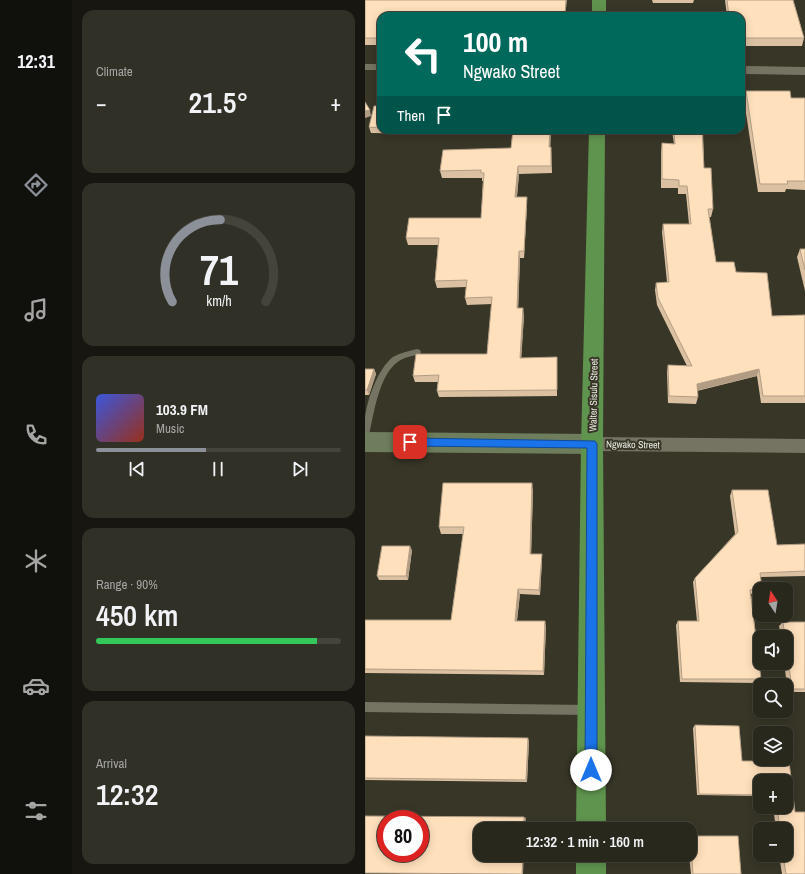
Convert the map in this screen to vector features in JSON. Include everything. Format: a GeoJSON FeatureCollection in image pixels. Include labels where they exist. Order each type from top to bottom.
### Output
{"type":"FeatureCollection","features":[{"type":"Feature","properties":{"kind":"highway"},"geometry":{"type":"LineString","coordinates":[[599,0],[599,12]]}},
{"type":"Feature","properties":{"kind":"highway","name":"Walter Sisulu Street"},"geometry":{"type":"LineString","coordinates":[[591,822],[592,444],[597,134]]}},
{"type":"Feature","properties":{"kind":"highway"},"geometry":{"type":"LineString","coordinates":[[591,862],[591,874]]}},
{"type":"Feature","properties":{"kind":"street"},"geometry":{"type":"LineString","coordinates":[[365,67],[377,68]]}},
{"type":"Feature","properties":{"kind":"street"},"geometry":{"type":"LineString","coordinates":[[745,70],[805,71]]}},
{"type":"Feature","properties":{"kind":"street","name":"Ngwako Street"},"geometry":{"type":"LineString","coordinates":[[365,442],[805,446]]}},
{"type":"Feature","properties":{"kind":"lane"},"geometry":{"type":"LineString","coordinates":[[365,435],[378,388],[388,369],[394,361],[401,356],[417,352]]}},
{"type":"Feature","properties":{"kind":"lane"},"geometry":{"type":"LineString","coordinates":[[365,707],[591,710]]}},
{"type":"Feature","properties":{"kind":"building"},"geometry":{"type":"Polygon","coordinates":[[[365,0],[566,0],[565,12],[377,12],[377,38],[365,38],[365,0]]]}},
{"type":"Feature","properties":{"kind":"building"},"geometry":{"type":"Polygon","coordinates":[[[727,0],[793,0],[804,38],[745,38],[745,12],[728,12],[727,0]]]}},
{"type":"Feature","properties":{"kind":"building"},"geometry":{"type":"Polygon","coordinates":[[[746,91],[790,91],[791,98],[805,98],[805,181],[787,181],[788,184],[760,184],[746,91]]]}},
{"type":"Feature","properties":{"kind":"building"},"geometry":{"type":"Polygon","coordinates":[[[365,102],[370,110],[365,111],[365,102]]]}},
{"type":"Feature","properties":{"kind":"building"},"geometry":{"type":"Polygon","coordinates":[[[374,106],[377,106],[377,128],[369,127],[374,106]]]}},
{"type":"Feature","properties":{"kind":"building"},"geometry":{"type":"Polygon","coordinates":[[[513,134],[550,134],[549,147],[551,147],[551,166],[518,166],[515,197],[527,197],[524,251],[519,251],[517,308],[523,308],[520,358],[557,357],[557,390],[437,391],[439,375],[413,376],[416,354],[487,354],[492,297],[465,298],[467,280],[435,281],[439,238],[406,238],[409,218],[481,218],[484,173],[481,173],[481,170],[440,171],[443,150],[511,148],[513,134]]]}},
{"type":"Feature","properties":{"kind":"building"},"geometry":{"type":"Polygon","coordinates":[[[674,134],[702,134],[704,168],[711,168],[713,209],[708,209],[716,262],[734,262],[736,272],[767,273],[772,316],[805,315],[805,396],[763,396],[759,369],[697,384],[698,397],[669,396],[668,365],[692,366],[658,298],[656,283],[669,282],[663,224],[691,224],[687,186],[679,186],[679,180],[662,179],[662,143],[675,144],[674,134]]]}},
{"type":"Feature","properties":{"kind":"building"},"geometry":{"type":"Polygon","coordinates":[[[800,249],[805,249],[805,270],[800,249]]]}},
{"type":"Feature","properties":{"kind":"building"},"geometry":{"type":"Polygon","coordinates":[[[365,369],[374,369],[367,390],[365,390],[365,369]]]}},
{"type":"Feature","properties":{"kind":"building"},"geometry":{"type":"Polygon","coordinates":[[[443,483],[532,483],[530,554],[542,554],[539,590],[518,589],[515,621],[545,621],[543,671],[365,669],[365,620],[451,620],[464,527],[439,527],[443,483]]]}},
{"type":"Feature","properties":{"kind":"building"},"geometry":{"type":"Polygon","coordinates":[[[732,490],[768,490],[777,545],[805,544],[805,571],[760,573],[761,582],[753,582],[753,590],[750,590],[755,630],[753,630],[753,670],[760,670],[761,678],[682,679],[678,621],[699,621],[695,578],[738,532],[732,490]]]}},
{"type":"Feature","properties":{"kind":"building"},"geometry":{"type":"Polygon","coordinates":[[[382,546],[410,546],[406,576],[377,576],[382,546]]]}},
{"type":"Feature","properties":{"kind":"building"},"geometry":{"type":"Polygon","coordinates":[[[783,622],[805,622],[805,689],[793,689],[793,678],[791,678],[790,670],[793,670],[793,630],[784,630],[783,622]]]}},
{"type":"Feature","properties":{"kind":"building"},"geometry":{"type":"Polygon","coordinates":[[[695,725],[739,726],[742,761],[753,761],[753,766],[790,766],[791,774],[753,774],[753,795],[699,794],[695,725]]]}},
{"type":"Feature","properties":{"kind":"building"},"geometry":{"type":"Polygon","coordinates":[[[365,736],[528,738],[526,780],[365,778],[365,736]]]}},
{"type":"Feature","properties":{"kind":"building"},"geometry":{"type":"Polygon","coordinates":[[[793,795],[795,812],[805,812],[805,874],[786,874],[784,862],[793,862],[793,822],[779,822],[778,814],[793,814],[793,795]]]}},
{"type":"Feature","properties":{"kind":"building"},"geometry":{"type":"Polygon","coordinates":[[[365,816],[377,816],[377,862],[429,862],[429,816],[524,817],[524,822],[473,822],[473,862],[523,862],[522,874],[365,873],[365,816]]]}},
{"type":"Feature","properties":{"kind":"building"},"geometry":{"type":"Polygon","coordinates":[[[697,836],[738,836],[741,874],[693,874],[692,862],[697,862],[697,836]]]}},
{"type":"Feature","properties":{"kind":"route"},"geometry":{"type":"LineString","coordinates":[[410,442],[592,444],[591,770]]}}]}
